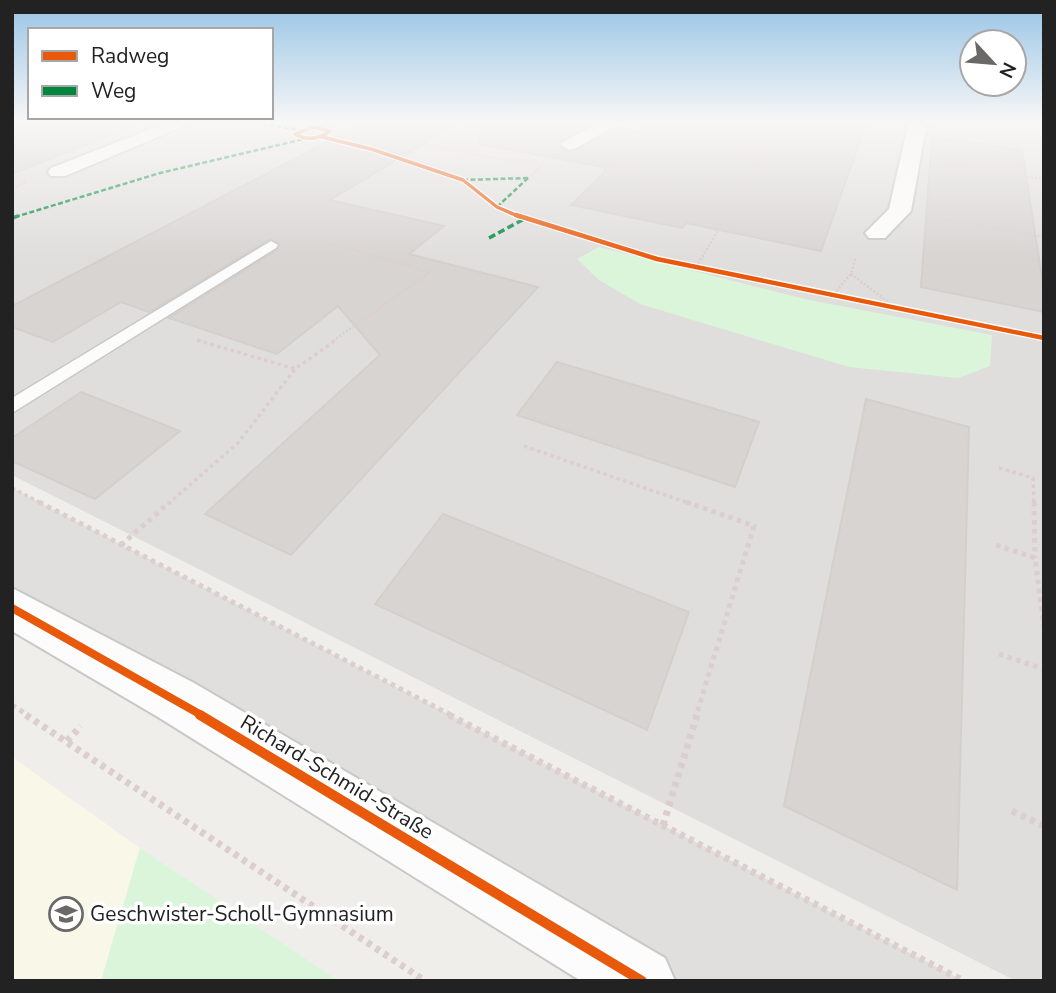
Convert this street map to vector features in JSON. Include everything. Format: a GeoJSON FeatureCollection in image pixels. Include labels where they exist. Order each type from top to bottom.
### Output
{"type":"FeatureCollection","features":[{"type":"Feature","properties":{"kind":"street"},"geometry":{"type":"LineString","coordinates":[[58,172],[70,167]]}},
{"type":"Feature","properties":{"kind":"street"},"geometry":{"type":"LineString","coordinates":[[877,233],[900,211],[910,167]]}},
{"type":"Feature","properties":{"kind":"street","name":"Richard-Schmid-Straße"},"geometry":{"type":"LineString","coordinates":[[12,608],[176,700],[642,981]]}},
{"type":"Feature","properties":{"kind":"lane"},"geometry":{"type":"LineString","coordinates":[[12,407],[271,245]]}},
{"type":"Feature","properties":{"kind":"path"},"geometry":{"type":"LineString","coordinates":[[696,267],[756,167]]}},
{"type":"Feature","properties":{"kind":"path"},"geometry":{"type":"LineString","coordinates":[[960,167],[1044,180]]}},
{"type":"Feature","properties":{"kind":"path"},"geometry":{"type":"LineString","coordinates":[[604,169],[740,193]]}},
{"type":"Feature","properties":{"kind":"path"},"geometry":{"type":"LineString","coordinates":[[900,211],[1044,237]]}},
{"type":"Feature","properties":{"kind":"path"},"geometry":{"type":"LineString","coordinates":[[121,545],[238,443],[295,369],[430,272],[331,243]]}},
{"type":"Feature","properties":{"kind":"path"},"geometry":{"type":"LineString","coordinates":[[851,274],[896,308]]}},
{"type":"Feature","properties":{"kind":"path"},"geometry":{"type":"LineString","coordinates":[[197,340],[295,369]]}},
{"type":"Feature","properties":{"kind":"path"},"geometry":{"type":"LineString","coordinates":[[524,446],[754,526],[663,825]]}},
{"type":"Feature","properties":{"kind":"path"},"geometry":{"type":"LineString","coordinates":[[999,468],[1032,478],[1035,558],[1044,627]]}},
{"type":"Feature","properties":{"kind":"path"},"geometry":{"type":"LineString","coordinates":[[12,488],[964,981]]}},
{"type":"Feature","properties":{"kind":"path"},"geometry":{"type":"LineString","coordinates":[[996,545],[1035,558]]}},
{"type":"Feature","properties":{"kind":"path"},"geometry":{"type":"LineString","coordinates":[[999,654],[1044,669]]}},
{"type":"Feature","properties":{"kind":"path"},"geometry":{"type":"LineString","coordinates":[[12,705],[425,981]]}},
{"type":"Feature","properties":{"kind":"path"},"geometry":{"type":"LineString","coordinates":[[67,741],[81,726]]}},
{"type":"Feature","properties":{"kind":"path"},"geometry":{"type":"LineString","coordinates":[[1012,811],[1044,826]]}},
{"type":"Feature","properties":{"kind":"shaded area"},"geometry":{"type":"Polygon","coordinates":[[[12,167],[1044,167],[1044,981],[1016,981],[12,475],[12,167]]]}},
{"type":"Feature","properties":{"kind":"shaded area"},"geometry":{"type":"Polygon","coordinates":[[[12,488],[964,981],[642,981],[12,608],[12,488]]]}},
{"type":"Feature","properties":{"kind":"shaded area","name":"Geschwister-Scholl-Gymnasium"},"geometry":{"type":"Polygon","coordinates":[[[12,757],[140,848],[101,981],[12,981],[12,757]]]}},
{"type":"Feature","properties":{"kind":"green space"},"geometry":{"type":"Polygon","coordinates":[[[599,247],[805,299],[992,335],[990,366],[958,378],[849,367],[640,304],[599,280],[577,259],[599,247]]]}},
{"type":"Feature","properties":{"kind":"green space"},"geometry":{"type":"Polygon","coordinates":[[[140,848],[339,981],[101,981],[140,848]]]}},
{"type":"Feature","properties":{"kind":"building"},"geometry":{"type":"Polygon","coordinates":[[[12,167],[29,167],[12,174],[12,167]]]}},
{"type":"Feature","properties":{"kind":"building"},"geometry":{"type":"Polygon","coordinates":[[[279,167],[384,167],[330,200],[444,226],[409,254],[538,287],[291,555],[205,514],[380,355],[338,306],[277,354],[169,318],[277,250],[279,243],[270,239],[149,312],[121,302],[53,342],[12,327],[12,306],[279,167]]]}},
{"type":"Feature","properties":{"kind":"building"},"geometry":{"type":"Polygon","coordinates":[[[605,167],[851,167],[821,251],[686,223],[682,228],[571,205],[609,168],[605,167]]]}},
{"type":"Feature","properties":{"kind":"building"},"geometry":{"type":"Polygon","coordinates":[[[930,167],[1025,167],[1044,291],[1044,312],[921,287],[930,167]]]}},
{"type":"Feature","properties":{"kind":"building"},"geometry":{"type":"Polygon","coordinates":[[[557,362],[759,422],[735,487],[517,415],[557,362]]]}},
{"type":"Feature","properties":{"kind":"building"},"geometry":{"type":"Polygon","coordinates":[[[81,392],[180,431],[95,499],[12,461],[12,438],[81,392]]]}},
{"type":"Feature","properties":{"kind":"building"},"geometry":{"type":"Polygon","coordinates":[[[866,399],[969,427],[957,890],[784,806],[866,399]]]}},
{"type":"Feature","properties":{"kind":"building"},"geometry":{"type":"Polygon","coordinates":[[[443,514],[689,612],[647,730],[375,604],[443,514]]]}},
{"type":"Feature","properties":{"kind":"marked path"},"geometry":{"type":"LineString","coordinates":[[12,218],[184,167]]}},
{"type":"Feature","properties":{"kind":"marked path"},"geometry":{"type":"LineString","coordinates":[[463,180],[528,178]]}},
{"type":"Feature","properties":{"kind":"marked path"},"geometry":{"type":"LineString","coordinates":[[497,207],[528,178]]}},
{"type":"Feature","properties":{"kind":"marked path"},"geometry":{"type":"LineString","coordinates":[[489,238],[524,219]]}},
{"type":"Feature","properties":{"kind":"cycle path"},"geometry":{"type":"LineString","coordinates":[[425,167],[463,180],[497,207],[524,219],[657,259],[831,297],[1001,327],[1044,338]]}},
{"type":"Feature","properties":{"kind":"cycle path"},"geometry":{"type":"LineString","coordinates":[[12,608],[176,700],[642,981]]}},
{"type":"Feature","properties":{"kind":"place","name":"Geschwister-Scholl-Gymnasium"},"geometry":{"type":"Point","coordinates":[66,914]}}]}
